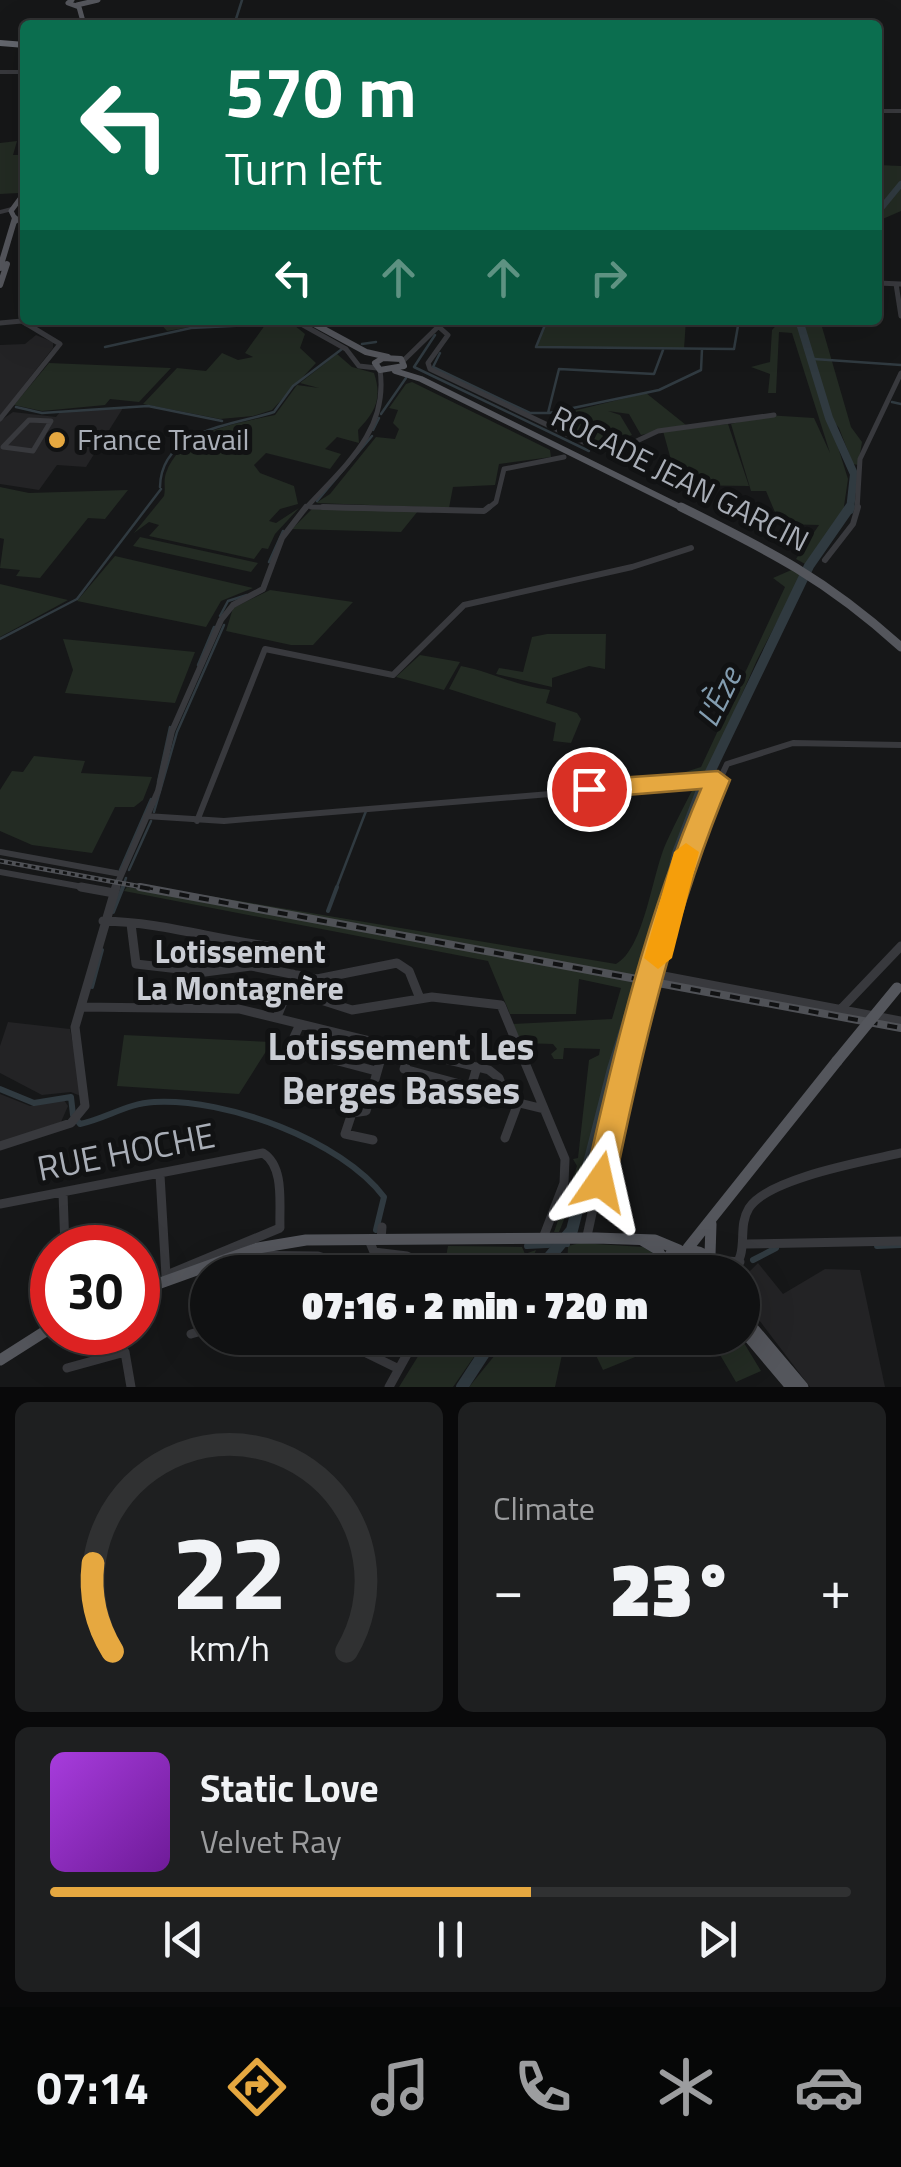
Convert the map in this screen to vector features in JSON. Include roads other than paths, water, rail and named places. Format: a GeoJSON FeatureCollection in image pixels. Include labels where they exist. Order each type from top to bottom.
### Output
{"type":"FeatureCollection","features":[{"type":"Feature","properties":{"kind":"highway"},"geometry":{"type":"LineString","coordinates":[[0,44],[18,46]]}},
{"type":"Feature","properties":{"kind":"main road"},"geometry":{"type":"LineString","coordinates":[[70,2],[98,0]]}},
{"type":"Feature","properties":{"kind":"main road"},"geometry":{"type":"LineString","coordinates":[[0,268],[13,211],[20,200]]}},
{"type":"Feature","properties":{"kind":"main road"},"geometry":{"type":"LineString","coordinates":[[13,211],[20,208]]}},
{"type":"Feature","properties":{"kind":"main road"},"geometry":{"type":"LineString","coordinates":[[13,211],[20,213]]}},
{"type":"Feature","properties":{"kind":"main road"},"geometry":{"type":"LineString","coordinates":[[0,285],[20,229]]}},
{"type":"Feature","properties":{"kind":"main road"},"geometry":{"type":"LineString","coordinates":[[315,325],[366,352],[390,357]]}},
{"type":"Feature","properties":{"kind":"main road"},"geometry":{"type":"LineString","coordinates":[[366,352],[377,366],[390,357]]}},
{"type":"Feature","properties":{"kind":"main road","name":"ROCADE JEAN GARCIN"},"geometry":{"type":"LineString","coordinates":[[390,357],[421,379]]}},
{"type":"Feature","properties":{"kind":"main road"},"geometry":{"type":"LineString","coordinates":[[393,372],[404,364]]}},
{"type":"Feature","properties":{"kind":"main road","name":"ROCADE JEAN GARCIN"},"geometry":{"type":"LineString","coordinates":[[377,366],[421,379],[783,556],[847,598],[901,647]]}},
{"type":"Feature","properties":{"kind":"main road"},"geometry":{"type":"LineString","coordinates":[[678,1255],[899,985]]}},
{"type":"Feature","properties":{"kind":"main road"},"geometry":{"type":"LineString","coordinates":[[712,1255],[707,1240],[716,1212]]}},
{"type":"Feature","properties":{"kind":"main road"},"geometry":{"type":"LineString","coordinates":[[238,1255],[289,1242],[378,1235],[640,1239],[698,1255]]}},
{"type":"Feature","properties":{"kind":"main road"},"geometry":{"type":"LineString","coordinates":[[640,1239],[657,1249],[659,1255]]}},
{"type":"Feature","properties":{"kind":"main road"},"geometry":{"type":"LineString","coordinates":[[160,1281],[190,1273]]}},
{"type":"Feature","properties":{"kind":"main road"},"geometry":{"type":"LineString","coordinates":[[760,1337],[802,1387]]}},
{"type":"Feature","properties":{"kind":"main road"},"geometry":{"type":"LineString","coordinates":[[0,1360],[30,1341]]}},
{"type":"Feature","properties":{"kind":"main road"},"geometry":{"type":"LineString","coordinates":[[760,1351],[790,1387]]}},
{"type":"Feature","properties":{"kind":"street"},"geometry":{"type":"LineString","coordinates":[[0,212],[13,211]]}},
{"type":"Feature","properties":{"kind":"street"},"geometry":{"type":"LineString","coordinates":[[898,284],[901,316]]}},
{"type":"Feature","properties":{"kind":"street"},"geometry":{"type":"LineString","coordinates":[[0,418],[60,344],[29,325]]}},
{"type":"Feature","properties":{"kind":"street"},"geometry":{"type":"LineString","coordinates":[[0,1146],[75,1120],[86,1088],[76,1041],[80,1007],[104,921],[158,791],[172,731],[221,620],[233,605],[267,585],[282,537],[365,442],[386,398],[377,366],[356,364],[346,349],[303,325]]}},
{"type":"Feature","properties":{"kind":"street"},"geometry":{"type":"LineString","coordinates":[[404,364],[439,327],[448,335],[428,363],[432,370],[598,449],[626,446],[658,431],[774,415]]}},
{"type":"Feature","properties":{"kind":"street"},"geometry":{"type":"LineString","coordinates":[[390,357],[418,346]]}},
{"type":"Feature","properties":{"kind":"street"},"geometry":{"type":"LineString","coordinates":[[384,384],[393,372]]}},
{"type":"Feature","properties":{"kind":"street"},"geometry":{"type":"LineString","coordinates":[[826,560],[857,514],[860,459],[901,373]]}},
{"type":"Feature","properties":{"kind":"street"},"geometry":{"type":"LineString","coordinates":[[0,436],[10,437],[31,419],[52,421],[31,452],[3,447],[10,437]]}},
{"type":"Feature","properties":{"kind":"street"},"geometry":{"type":"LineString","coordinates":[[310,507],[484,512],[496,502],[504,469],[564,457]]}},
{"type":"Feature","properties":{"kind":"street"},"geometry":{"type":"LineString","coordinates":[[197,820],[265,648],[393,675],[464,605],[632,567],[691,548]]}},
{"type":"Feature","properties":{"kind":"street"},"geometry":{"type":"LineString","coordinates":[[587,1238],[624,1067],[683,860],[728,762],[793,743],[901,745]]}},
{"type":"Feature","properties":{"kind":"street"},"geometry":{"type":"LineString","coordinates":[[146,816],[197,820],[700,778],[718,780]]}},
{"type":"Feature","properties":{"kind":"street"},"geometry":{"type":"LineString","coordinates":[[0,852],[118,883]]}},
{"type":"Feature","properties":{"kind":"street"},"geometry":{"type":"LineString","coordinates":[[0,872],[118,883]]}},
{"type":"Feature","properties":{"kind":"street"},"geometry":{"type":"LineString","coordinates":[[104,921],[150,922],[216,940],[282,948]]}},
{"type":"Feature","properties":{"kind":"street"},"geometry":{"type":"LineString","coordinates":[[131,924],[136,964],[204,972],[251,966],[317,980],[397,963],[409,971],[420,996]]}},
{"type":"Feature","properties":{"kind":"street"},"geometry":{"type":"LineString","coordinates":[[251,966],[253,944]]}},
{"type":"Feature","properties":{"kind":"street"},"geometry":{"type":"LineString","coordinates":[[840,1010],[901,946]]}},
{"type":"Feature","properties":{"kind":"street"},"geometry":{"type":"LineString","coordinates":[[277,1017],[293,974]]}},
{"type":"Feature","properties":{"kind":"street"},"geometry":{"type":"LineString","coordinates":[[653,974],[901,1021]]}},
{"type":"Feature","properties":{"kind":"street"},"geometry":{"type":"LineString","coordinates":[[317,980],[324,1001],[354,1011],[366,1012],[420,996],[501,1005],[563,1152],[566,1174],[545,1238]]}},
{"type":"Feature","properties":{"kind":"street"},"geometry":{"type":"LineString","coordinates":[[80,1007],[218,1008],[277,1017],[477,1067],[495,1074],[503,1096],[544,1110]]}},
{"type":"Feature","properties":{"kind":"street"},"geometry":{"type":"LineString","coordinates":[[300,1024],[288,1048],[376,1071]]}},
{"type":"Feature","properties":{"kind":"street"},"geometry":{"type":"LineString","coordinates":[[373,1140],[345,1134],[352,1114],[366,1111],[385,1044]]}},
{"type":"Feature","properties":{"kind":"street"},"geometry":{"type":"LineString","coordinates":[[410,1050],[404,1069],[471,1087],[477,1067]]}},
{"type":"Feature","properties":{"kind":"street"},"geometry":{"type":"LineString","coordinates":[[505,1138],[518,1103]]}},
{"type":"Feature","properties":{"kind":"street","name":"RUE HOCHE"},"geometry":{"type":"LineString","coordinates":[[0,1204],[263,1153],[273,1160],[278,1175],[280,1228],[167,1278]]}},
{"type":"Feature","properties":{"kind":"street"},"geometry":{"type":"LineString","coordinates":[[743,1255],[747,1214],[756,1200],[828,1171],[901,1153]]}},
{"type":"Feature","properties":{"kind":"street"},"geometry":{"type":"LineString","coordinates":[[160,1175],[167,1278]]}},
{"type":"Feature","properties":{"kind":"street"},"geometry":{"type":"LineString","coordinates":[[63,1193],[64,1225]]}},
{"type":"Feature","properties":{"kind":"street"},"geometry":{"type":"LineString","coordinates":[[378,1235],[374,1252],[390,1255]]}},
{"type":"Feature","properties":{"kind":"street"},"geometry":{"type":"LineString","coordinates":[[745,1244],[901,1240]]}},
{"type":"Feature","properties":{"kind":"street"},"geometry":{"type":"LineString","coordinates":[[67,1368],[126,1352],[131,1387]]}},
{"type":"Feature","properties":{"kind":"street"},"geometry":{"type":"LineString","coordinates":[[369,1355],[398,1369]]}},
{"type":"Feature","properties":{"kind":"street"},"geometry":{"type":"LineString","coordinates":[[389,1387],[406,1355]]}},
{"type":"Feature","properties":{"kind":"waterway"},"geometry":{"type":"LineString","coordinates":[[236,20],[242,0]]}},
{"type":"Feature","properties":{"kind":"waterway","name":"L'Èze"},"geometry":{"type":"LineString","coordinates":[[882,207],[901,184]]}},
{"type":"Feature","properties":{"kind":"waterway"},"geometry":{"type":"LineString","coordinates":[[105,347],[191,328],[252,325]]}},
{"type":"Feature","properties":{"kind":"waterway"},"geometry":{"type":"LineString","coordinates":[[545,325],[536,347],[734,349],[738,325]]}},
{"type":"Feature","properties":{"kind":"waterway","name":"L'Èze"},"geometry":{"type":"LineString","coordinates":[[801,325],[829,418],[854,474],[850,510]]}},
{"type":"Feature","properties":{"kind":"waterway"},"geometry":{"type":"LineString","coordinates":[[435,335],[414,367],[589,451]]}},
{"type":"Feature","properties":{"kind":"waterway"},"geometry":{"type":"LineString","coordinates":[[362,344],[376,342]]}},
{"type":"Feature","properties":{"kind":"waterway"},"geometry":{"type":"LineString","coordinates":[[160,487],[164,468],[186,441],[221,426],[274,412],[293,386],[342,349]]}},
{"type":"Feature","properties":{"kind":"waterway"},"geometry":{"type":"LineString","coordinates":[[549,413],[659,390],[701,370],[702,349]]}},
{"type":"Feature","properties":{"kind":"waterway"},"geometry":{"type":"LineString","coordinates":[[440,353],[433,367],[530,413],[548,413],[559,369],[654,374],[663,350]]}},
{"type":"Feature","properties":{"kind":"waterway"},"geometry":{"type":"LineString","coordinates":[[814,359],[901,365]]}},
{"type":"Feature","properties":{"kind":"waterway"},"geometry":{"type":"LineString","coordinates":[[381,414],[406,378]]}},
{"type":"Feature","properties":{"kind":"waterway"},"geometry":{"type":"LineString","coordinates":[[892,402],[901,404]]}},
{"type":"Feature","properties":{"kind":"waterway"},"geometry":{"type":"LineString","coordinates":[[16,407],[42,413],[148,406],[222,421]]}},
{"type":"Feature","properties":{"kind":"waterway"},"geometry":{"type":"LineString","coordinates":[[373,430],[379,418]]}},
{"type":"Feature","properties":{"kind":"waterway"},"geometry":{"type":"LineString","coordinates":[[317,501],[372,436]]}},
{"type":"Feature","properties":{"kind":"waterway"},"geometry":{"type":"LineString","coordinates":[[0,639],[77,599],[161,489]]}},
{"type":"Feature","properties":{"kind":"waterway","name":"L'Èze"},"geometry":{"type":"LineString","coordinates":[[669,889],[677,853],[700,793],[809,566],[850,507]]}},
{"type":"Feature","properties":{"kind":"waterway"},"geometry":{"type":"LineString","coordinates":[[269,562],[283,531]]}},
{"type":"Feature","properties":{"kind":"waterway"},"geometry":{"type":"LineString","coordinates":[[220,616],[228,601],[247,595]]}},
{"type":"Feature","properties":{"kind":"waterway"},"geometry":{"type":"LineString","coordinates":[[154,812],[177,732],[224,625]]}},
{"type":"Feature","properties":{"kind":"waterway"},"geometry":{"type":"LineString","coordinates":[[198,665],[214,627]]}},
{"type":"Feature","properties":{"kind":"waterway"},"geometry":{"type":"LineString","coordinates":[[158,782],[170,727]]}},
{"type":"Feature","properties":{"kind":"waterway"},"geometry":{"type":"LineString","coordinates":[[120,870],[151,799]]}},
{"type":"Feature","properties":{"kind":"waterway"},"geometry":{"type":"LineString","coordinates":[[336,889],[366,811]]}},
{"type":"Feature","properties":{"kind":"waterway"},"geometry":{"type":"LineString","coordinates":[[129,870],[151,821]]}},
{"type":"Feature","properties":{"kind":"waterway"},"geometry":{"type":"LineString","coordinates":[[122,889],[126,878]]}},
{"type":"Feature","properties":{"kind":"waterway"},"geometry":{"type":"LineString","coordinates":[[113,912],[123,887]]}},
{"type":"Feature","properties":{"kind":"waterway"},"geometry":{"type":"LineString","coordinates":[[328,911],[337,887]]}},
{"type":"Feature","properties":{"kind":"waterway","name":"L'Èze"},"geometry":{"type":"LineString","coordinates":[[551,1255],[572,1230],[613,1069],[670,887]]}},
{"type":"Feature","properties":{"kind":"waterway"},"geometry":{"type":"LineString","coordinates":[[92,987],[102,950]]}},
{"type":"Feature","properties":{"kind":"waterway"},"geometry":{"type":"LineString","coordinates":[[0,1089],[34,1103],[71,1097],[73,1115],[80,1124],[154,1102],[214,1107],[280,1127],[311,1141],[365,1176],[384,1197],[376,1230]]}},
{"type":"Feature","properties":{"kind":"waterway"},"geometry":{"type":"LineString","coordinates":[[527,1246],[567,1244]]}},
{"type":"Feature","properties":{"kind":"waterway"},"geometry":{"type":"LineString","coordinates":[[877,1246],[901,1245]]}},
{"type":"Feature","properties":{"kind":"waterway"},"geometry":{"type":"LineString","coordinates":[[760,1256],[776,1248]]}},
{"type":"Feature","properties":{"kind":"waterway","name":"L'Èze"},"geometry":{"type":"LineString","coordinates":[[462,1387],[483,1355]]}},
{"type":"Feature","properties":{"kind":"railway"},"geometry":{"type":"LineString","coordinates":[[0,861],[153,889]]}},
{"type":"Feature","properties":{"kind":"railway"},"geometry":{"type":"LineString","coordinates":[[140,887],[901,1028]]}},
{"type":"Feature","properties":{"kind":"place","name":"France Travail"},"geometry":{"type":"Point","coordinates":[57,440]}},
{"type":"Feature","properties":{"kind":"district","name":"Lotissement La Montagnère"},"geometry":{"type":"Point","coordinates":[240,970]}},
{"type":"Feature","properties":{"kind":"district","name":"Lotissement Les Berges Basses"},"geometry":{"type":"Point","coordinates":[401,1069]}}]}
